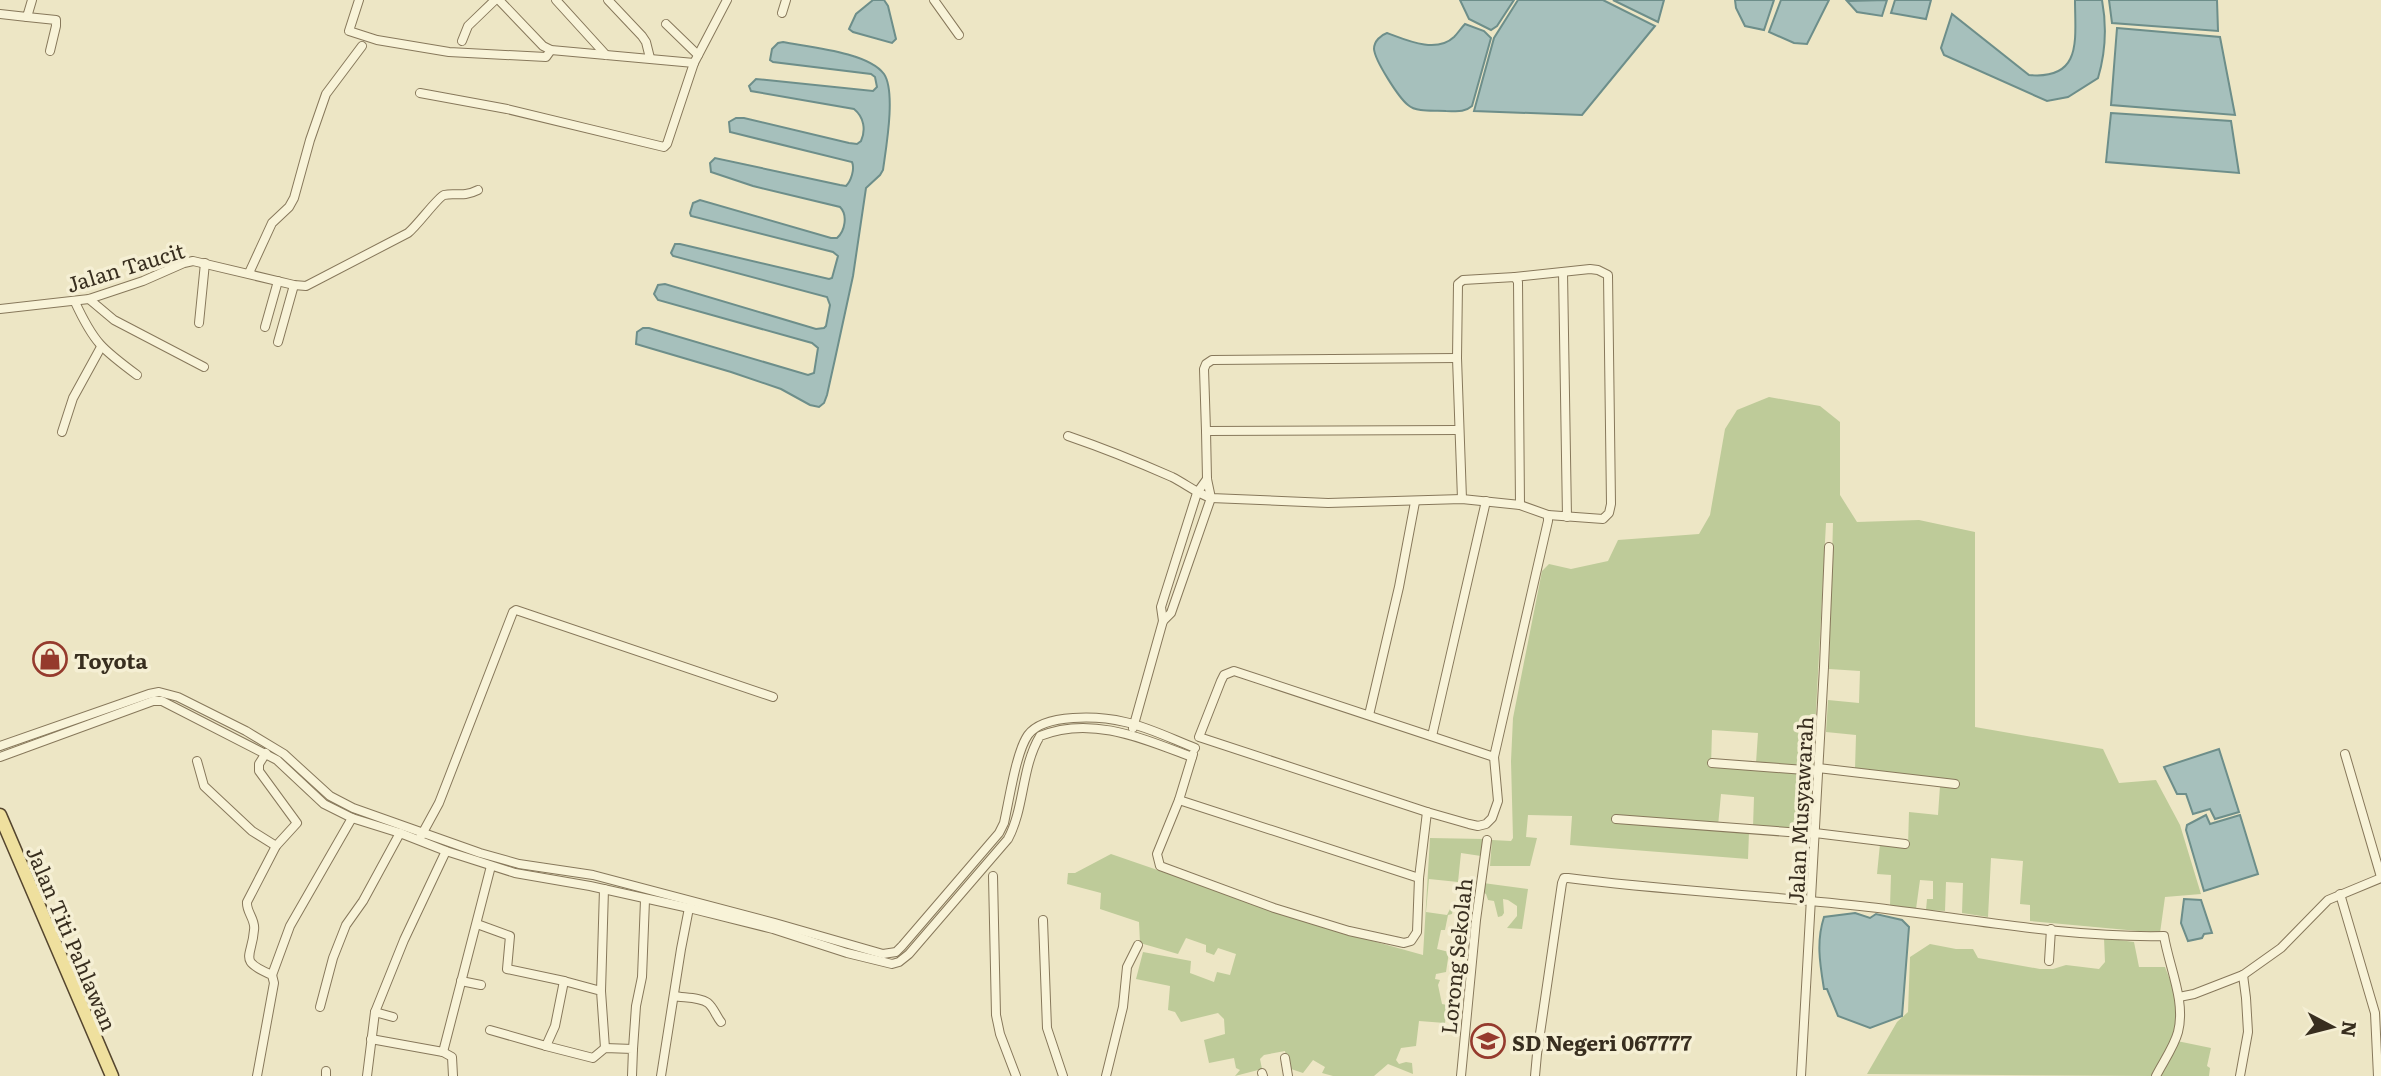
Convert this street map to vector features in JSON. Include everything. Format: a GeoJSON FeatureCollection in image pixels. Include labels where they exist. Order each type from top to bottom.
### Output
{"type":"FeatureCollection","features":[{"type":"Feature","properties":{"kind":"main road","name":"Jalan Titi Pahlawan"},"geometry":{"type":"LineString","coordinates":[[0,815],[112,1076]]}},
{"type":"Feature","properties":{"kind":"street"},"geometry":{"type":"LineString","coordinates":[[27,17],[32,0]]}},
{"type":"Feature","properties":{"kind":"street"},"geometry":{"type":"LineString","coordinates":[[359,0],[349,30],[376,40],[449,52],[546,57],[551,50]]}},
{"type":"Feature","properties":{"kind":"street"},"geometry":{"type":"LineString","coordinates":[[463,41],[468,26],[497,0],[543,46],[551,50],[696,59]]}},
{"type":"Feature","properties":{"kind":"street"},"geometry":{"type":"LineString","coordinates":[[556,0],[606,55]]}},
{"type":"Feature","properties":{"kind":"street"},"geometry":{"type":"LineString","coordinates":[[608,0],[642,36],[650,58]]}},
{"type":"Feature","properties":{"kind":"street"},"geometry":{"type":"LineString","coordinates":[[420,93],[507,109],[664,147],[696,59],[727,0]]}},
{"type":"Feature","properties":{"kind":"street"},"geometry":{"type":"LineString","coordinates":[[782,13],[786,0]]}},
{"type":"Feature","properties":{"kind":"street"},"geometry":{"type":"LineString","coordinates":[[933,0],[959,35]]}},
{"type":"Feature","properties":{"kind":"street"},"geometry":{"type":"LineString","coordinates":[[0,14],[56,20],[57,26],[50,51]]}},
{"type":"Feature","properties":{"kind":"street"},"geometry":{"type":"LineString","coordinates":[[666,24],[696,59]]}},
{"type":"Feature","properties":{"kind":"street"},"geometry":{"type":"LineString","coordinates":[[249,273],[272,223],[289,207],[294,198],[326,94],[362,46]]}},
{"type":"Feature","properties":{"kind":"street"},"geometry":{"type":"LineString","coordinates":[[278,342],[294,285],[306,286],[408,233],[419,224],[439,198],[446,195],[467,195],[478,190]]}},
{"type":"Feature","properties":{"kind":"street","name":"Jalan Taucit"},"geometry":{"type":"LineString","coordinates":[[0,309],[89,299],[193,261],[294,285]]}},
{"type":"Feature","properties":{"kind":"street"},"geometry":{"type":"LineString","coordinates":[[199,323],[205,263]]}},
{"type":"Feature","properties":{"kind":"street"},"geometry":{"type":"LineString","coordinates":[[1068,436],[1168,476],[1196,494],[1211,498],[1328,503],[1462,499],[1520,505],[1548,515],[1603,519],[1609,513],[1611,504],[1608,275],[1590,269],[1458,282],[1457,358],[1462,499]]}},
{"type":"Feature","properties":{"kind":"street"},"geometry":{"type":"LineString","coordinates":[[1563,272],[1567,517]]}},
{"type":"Feature","properties":{"kind":"street"},"geometry":{"type":"LineString","coordinates":[[1515,277],[1518,282],[1520,505]]}},
{"type":"Feature","properties":{"kind":"street"},"geometry":{"type":"LineString","coordinates":[[265,327],[278,281]]}},
{"type":"Feature","properties":{"kind":"street"},"geometry":{"type":"LineString","coordinates":[[89,299],[114,320],[204,367]]}},
{"type":"Feature","properties":{"kind":"street"},"geometry":{"type":"LineString","coordinates":[[75,302],[89,332],[100,347],[138,375]]}},
{"type":"Feature","properties":{"kind":"street"},"geometry":{"type":"LineString","coordinates":[[62,432],[73,398],[100,347]]}},
{"type":"Feature","properties":{"kind":"street"},"geometry":{"type":"LineString","coordinates":[[1163,621],[1171,613],[1211,498],[1207,479],[1204,369],[1209,361],[1457,358]]}},
{"type":"Feature","properties":{"kind":"street"},"geometry":{"type":"LineString","coordinates":[[1206,431],[1459,430]]}},
{"type":"Feature","properties":{"kind":"street"},"geometry":{"type":"LineString","coordinates":[[1131,734],[1163,621],[1161,607],[1196,494],[1207,479]]}},
{"type":"Feature","properties":{"kind":"street"},"geometry":{"type":"LineString","coordinates":[[1432,736],[1486,501]]}},
{"type":"Feature","properties":{"kind":"street"},"geometry":{"type":"LineString","coordinates":[[1369,715],[1399,587],[1415,502]]}},
{"type":"Feature","properties":{"kind":"street"},"geometry":{"type":"LineString","coordinates":[[1199,737],[1427,812],[1468,824],[1486,824],[1492,818],[1498,801],[1494,757],[1548,515]]}},
{"type":"Feature","properties":{"kind":"street"},"geometry":{"type":"LineString","coordinates":[[1189,516],[1203,520]]}},
{"type":"Feature","properties":{"kind":"street","name":"Jalan Musyawarah"},"geometry":{"type":"LineString","coordinates":[[1801,1076],[1829,547]]}},
{"type":"Feature","properties":{"kind":"street"},"geometry":{"type":"LineString","coordinates":[[419,841],[439,803],[516,610],[774,697]]}},
{"type":"Feature","properties":{"kind":"street"},"geometry":{"type":"LineString","coordinates":[[1427,812],[1419,878],[1417,932],[1411,942],[1404,943],[1349,931],[1274,908],[1160,866],[1157,855],[1221,681],[1230,671],[1494,757]]}},
{"type":"Feature","properties":{"kind":"street"},"geometry":{"type":"LineString","coordinates":[[0,757],[168,693],[246,731],[340,803],[480,853],[519,864],[593,875],[737,917],[883,954],[896,952],[999,832],[1004,823],[1022,745],[1035,727],[1067,719],[1110,719],[1134,725],[1194,752]]}},
{"type":"Feature","properties":{"kind":"street"},"geometry":{"type":"LineString","coordinates":[[0,746],[113,705],[158,696],[266,753],[280,757],[324,804],[352,818],[491,866],[539,879],[590,886],[645,900],[737,917]]}},
{"type":"Feature","properties":{"kind":"street"},"geometry":{"type":"LineString","coordinates":[[1047,722],[1050,732]]}},
{"type":"Feature","properties":{"kind":"street"},"geometry":{"type":"LineString","coordinates":[[794,932],[847,953],[892,964],[899,962],[909,954],[1008,839],[1014,824],[1028,760],[1040,736],[1050,732],[1088,728],[1111,730],[1194,752]]}},
{"type":"Feature","properties":{"kind":"street"},"geometry":{"type":"LineString","coordinates":[[266,753],[259,764],[259,771],[297,823],[276,846],[250,893],[246,907],[254,923],[248,959],[259,970],[272,975]]}},
{"type":"Feature","properties":{"kind":"street"},"geometry":{"type":"LineString","coordinates":[[2179,997],[2243,975],[2298,933],[2322,905],[2340,894],[2381,878],[2345,754]]}},
{"type":"Feature","properties":{"kind":"street"},"geometry":{"type":"LineString","coordinates":[[197,761],[204,786],[252,831],[276,846]]}},
{"type":"Feature","properties":{"kind":"street"},"geometry":{"type":"LineString","coordinates":[[1712,763],[1818,769],[1955,784]]}},
{"type":"Feature","properties":{"kind":"street"},"geometry":{"type":"LineString","coordinates":[[1178,800],[1419,878]]}},
{"type":"Feature","properties":{"kind":"street"},"geometry":{"type":"LineString","coordinates":[[257,1076],[263,1036],[273,999],[272,975],[290,926],[352,818]]}},
{"type":"Feature","properties":{"kind":"street"},"geometry":{"type":"LineString","coordinates":[[1616,819],[1815,833],[1905,844]]}},
{"type":"Feature","properties":{"kind":"street"},"geometry":{"type":"LineString","coordinates":[[999,832],[1008,839]]}},
{"type":"Feature","properties":{"kind":"street"},"geometry":{"type":"LineString","coordinates":[[320,1007],[333,958],[346,925],[363,901],[400,833]]}},
{"type":"Feature","properties":{"kind":"street","name":"Lorong Sekolah"},"geometry":{"type":"LineString","coordinates":[[1461,1076],[1476,920],[1487,839]]}},
{"type":"Feature","properties":{"kind":"street"},"geometry":{"type":"LineString","coordinates":[[367,1076],[375,1012],[404,940],[446,851]]}},
{"type":"Feature","properties":{"kind":"street"},"geometry":{"type":"LineString","coordinates":[[443,1052],[491,866]]}},
{"type":"Feature","properties":{"kind":"street"},"geometry":{"type":"LineString","coordinates":[[590,886],[593,875]]}},
{"type":"Feature","properties":{"kind":"street"},"geometry":{"type":"LineString","coordinates":[[993,876],[996,1014],[1000,1034],[1016,1076]]}},
{"type":"Feature","properties":{"kind":"street"},"geometry":{"type":"LineString","coordinates":[[1535,1076],[1564,878],[1811,901],[2052,929],[2136,937],[2164,936],[2170,970],[2179,997],[2178,1032],[2156,1076]]}},
{"type":"Feature","properties":{"kind":"street"},"geometry":{"type":"LineString","coordinates":[[604,889],[601,991],[606,1048]]}},
{"type":"Feature","properties":{"kind":"street"},"geometry":{"type":"LineString","coordinates":[[2340,894],[2378,1013],[2378,1076]]}},
{"type":"Feature","properties":{"kind":"street"},"geometry":{"type":"LineString","coordinates":[[632,1076],[636,1006],[642,977],[645,900]]}},
{"type":"Feature","properties":{"kind":"street"},"geometry":{"type":"LineString","coordinates":[[661,1076],[689,908]]}},
{"type":"Feature","properties":{"kind":"street"},"geometry":{"type":"LineString","coordinates":[[1043,920],[1047,1028],[1063,1076]]}},
{"type":"Feature","properties":{"kind":"street"},"geometry":{"type":"LineString","coordinates":[[477,924],[510,936],[507,969],[601,991]]}},
{"type":"Feature","properties":{"kind":"street"},"geometry":{"type":"LineString","coordinates":[[2049,961],[2052,929]]}},
{"type":"Feature","properties":{"kind":"street"},"geometry":{"type":"LineString","coordinates":[[1106,1076],[1123,1007],[1127,967],[1138,945]]}},
{"type":"Feature","properties":{"kind":"street"},"geometry":{"type":"LineString","coordinates":[[2240,1076],[2248,1032],[2243,975]]}},
{"type":"Feature","properties":{"kind":"street"},"geometry":{"type":"LineString","coordinates":[[461,981],[481,985]]}},
{"type":"Feature","properties":{"kind":"street"},"geometry":{"type":"LineString","coordinates":[[546,1046],[555,1026],[564,981]]}},
{"type":"Feature","properties":{"kind":"street"},"geometry":{"type":"LineString","coordinates":[[674,996],[704,1000],[721,1022]]}},
{"type":"Feature","properties":{"kind":"street"},"geometry":{"type":"LineString","coordinates":[[375,1012],[393,1017]]}},
{"type":"Feature","properties":{"kind":"street"},"geometry":{"type":"LineString","coordinates":[[490,1030],[593,1058],[606,1048],[633,1049]]}},
{"type":"Feature","properties":{"kind":"street"},"geometry":{"type":"LineString","coordinates":[[371,1038],[443,1052],[452,1057],[455,1075]]}},
{"type":"Feature","properties":{"kind":"street"},"geometry":{"type":"LineString","coordinates":[[1285,1058],[1288,1076]]}},
{"type":"Feature","properties":{"kind":"green space"},"geometry":{"type":"Polygon","coordinates":[[[1769,397],[1820,406],[1840,422],[1840,495],[1857,522],[1919,520],[1975,532],[1975,727],[2103,749],[2119,783],[2156,780],[2180,825],[2201,894],[2165,897],[2160,933],[2030,921],[2030,905],[2020,904],[2023,861],[1991,858],[1988,917],[1962,913],[1963,883],[1946,882],[1945,911],[1926,910],[1927,899],[1933,899],[1933,881],[1920,880],[1916,909],[1890,906],[1891,875],[1877,874],[1880,844],[1908,846],[1909,812],[1938,815],[1940,786],[1855,769],[1856,735],[1826,732],[1828,700],[1859,703],[1860,671],[1829,669],[1833,523],[1826,523],[1813,767],[1756,763],[1758,733],[1712,730],[1711,767],[1812,773],[1810,831],[1753,827],[1754,797],[1721,794],[1718,826],[1613,815],[1612,822],[1749,832],[1748,859],[1570,845],[1572,816],[1528,815],[1526,837],[1537,838],[1530,866],[1490,866],[1492,840],[1511,841],[1513,838],[1513,718],[1542,571],[1549,564],[1571,569],[1608,561],[1618,540],[1699,534],[1710,515],[1725,429],[1737,410],[1769,397]]]}},
{"type":"Feature","properties":{"kind":"green space"},"geometry":{"type":"Polygon","coordinates":[[[1430,838],[1484,839],[1481,856],[1461,853],[1458,882],[1429,879],[1426,912],[1447,915],[1450,909],[1453,909],[1452,914],[1448,915],[1445,930],[1441,930],[1437,949],[1449,952],[1446,972],[1436,974],[1435,979],[1440,980],[1438,985],[1442,1004],[1447,1005],[1445,1023],[1419,1021],[1416,1046],[1401,1048],[1396,1060],[1399,1064],[1412,1063],[1413,1074],[1388,1064],[1374,1076],[1333,1076],[1322,1073],[1325,1067],[1313,1060],[1303,1073],[1288,1068],[1285,1051],[1264,1055],[1260,1059],[1262,1069],[1235,1076],[1240,1070],[1236,1068],[1234,1058],[1209,1063],[1204,1040],[1225,1034],[1224,1019],[1218,1013],[1181,1022],[1175,1012],[1168,1010],[1170,986],[1136,979],[1143,952],[1191,961],[1190,973],[1214,982],[1217,972],[1230,975],[1236,954],[1218,948],[1214,955],[1206,952],[1206,945],[1186,938],[1178,954],[1140,943],[1139,922],[1100,909],[1101,893],[1067,884],[1068,873],[1075,873],[1111,854],[1326,928],[1423,955],[1430,838]]]}},
{"type":"Feature","properties":{"kind":"green space"},"geometry":{"type":"Polygon","coordinates":[[[1483,883],[1528,889],[1522,929],[1507,928],[1517,916],[1517,906],[1503,899],[1504,913],[1498,917],[1494,901],[1488,900],[1482,892],[1483,883]]]}},
{"type":"Feature","properties":{"kind":"green space"},"geometry":{"type":"Polygon","coordinates":[[[2104,938],[2134,942],[2139,967],[2165,967],[2177,998],[2176,1032],[2153,1076],[1867,1074],[1897,1022],[1908,1012],[1910,957],[1930,944],[1973,949],[1978,958],[2040,969],[2066,965],[2099,969],[2105,962],[2104,938]]]}},
{"type":"Feature","properties":{"kind":"green space"},"geometry":{"type":"Polygon","coordinates":[[[2177,1041],[2211,1048],[2207,1066],[2210,1068],[2209,1076],[2159,1076],[2177,1041]]]}},
{"type":"Feature","properties":{"kind":"water"},"geometry":{"type":"Polygon","coordinates":[[[873,0],[884,0],[888,6],[896,39],[892,43],[849,29],[856,14],[873,0]]]}},
{"type":"Feature","properties":{"kind":"water"},"geometry":{"type":"Polygon","coordinates":[[[1460,0],[1514,0],[1497,26],[1491,30],[1469,19],[1460,0]]]}},
{"type":"Feature","properties":{"kind":"water"},"geometry":{"type":"Polygon","coordinates":[[[1518,0],[1603,0],[1655,26],[1582,115],[1474,111],[1494,38],[1518,0]]]}},
{"type":"Feature","properties":{"kind":"water"},"geometry":{"type":"Polygon","coordinates":[[[1613,0],[1664,0],[1658,22],[1613,0]]]}},
{"type":"Feature","properties":{"kind":"water"},"geometry":{"type":"Polygon","coordinates":[[[1735,0],[1774,0],[1764,30],[1745,26],[1735,0]]]}},
{"type":"Feature","properties":{"kind":"water"},"geometry":{"type":"Polygon","coordinates":[[[1781,0],[1829,0],[1807,44],[1794,43],[1769,32],[1781,0]]]}},
{"type":"Feature","properties":{"kind":"water"},"geometry":{"type":"Polygon","coordinates":[[[1887,0],[1882,16],[1857,12],[1847,1],[1887,0]]]}},
{"type":"Feature","properties":{"kind":"water"},"geometry":{"type":"Polygon","coordinates":[[[1895,0],[1931,0],[1926,19],[1891,13],[1895,0]]]}},
{"type":"Feature","properties":{"kind":"water"},"geometry":{"type":"Polygon","coordinates":[[[2075,0],[2102,0],[2105,39],[2098,78],[2068,97],[2047,101],[1944,55],[1941,48],[1952,14],[2029,75],[2046,75],[2059,71],[2067,64],[2075,42],[2075,0]]]}},
{"type":"Feature","properties":{"kind":"water"},"geometry":{"type":"Polygon","coordinates":[[[2109,0],[2217,0],[2218,31],[2112,23],[2109,0]]]}},
{"type":"Feature","properties":{"kind":"water"},"geometry":{"type":"Polygon","coordinates":[[[1465,24],[1484,31],[1491,38],[1472,106],[1457,111],[1412,108],[1404,101],[1378,62],[1374,49],[1377,41],[1387,33],[1421,44],[1439,45],[1454,37],[1465,24]]]}},
{"type":"Feature","properties":{"kind":"water"},"geometry":{"type":"Polygon","coordinates":[[[2117,28],[2220,37],[2235,115],[2111,105],[2117,28]]]}},
{"type":"Feature","properties":{"kind":"water"},"geometry":{"type":"Polygon","coordinates":[[[783,42],[865,60],[884,74],[888,82],[889,120],[883,170],[866,188],[853,276],[827,395],[819,407],[781,389],[636,344],[637,332],[649,328],[808,375],[814,373],[818,348],[812,343],[658,300],[654,294],[658,285],[665,284],[816,329],[826,326],[830,305],[827,297],[673,256],[671,253],[675,244],[680,244],[832,278],[838,256],[833,252],[691,216],[690,213],[693,203],[700,200],[831,238],[837,238],[842,231],[845,218],[840,207],[753,186],[711,172],[710,163],[715,158],[840,185],[846,186],[849,181],[853,171],[852,162],[730,132],[729,122],[744,118],[849,143],[857,144],[861,141],[863,124],[854,109],[751,91],[749,86],[756,79],[873,91],[877,87],[875,77],[871,74],[773,62],[770,60],[772,49],[783,42]]]}},
{"type":"Feature","properties":{"kind":"water"},"geometry":{"type":"Polygon","coordinates":[[[2111,113],[2231,121],[2239,173],[2106,162],[2111,113]]]}},
{"type":"Feature","properties":{"kind":"water"},"geometry":{"type":"Polygon","coordinates":[[[2219,749],[2239,812],[2215,819],[2210,809],[2193,814],[2186,794],[2177,794],[2164,767],[2219,749]]]}},
{"type":"Feature","properties":{"kind":"water"},"geometry":{"type":"Polygon","coordinates":[[[2206,815],[2210,824],[2240,815],[2258,874],[2204,891],[2186,830],[2187,825],[2206,815]]]}},
{"type":"Feature","properties":{"kind":"water"},"geometry":{"type":"Polygon","coordinates":[[[2184,899],[2201,900],[2212,933],[2188,941],[2181,923],[2184,899]]]}},
{"type":"Feature","properties":{"kind":"water"},"geometry":{"type":"Polygon","coordinates":[[[1855,913],[1870,918],[1876,914],[1902,920],[1909,927],[1902,1016],[1870,1028],[1838,1016],[1827,989],[1824,989],[1821,971],[1819,944],[1824,917],[1855,913]]]}},
{"type":"Feature","properties":{"kind":"place","name":"Toyota"},"geometry":{"type":"Point","coordinates":[50,659]}},
{"type":"Feature","properties":{"kind":"place","name":"SD Negeri 067777"},"geometry":{"type":"Point","coordinates":[1488,1041]}}]}
